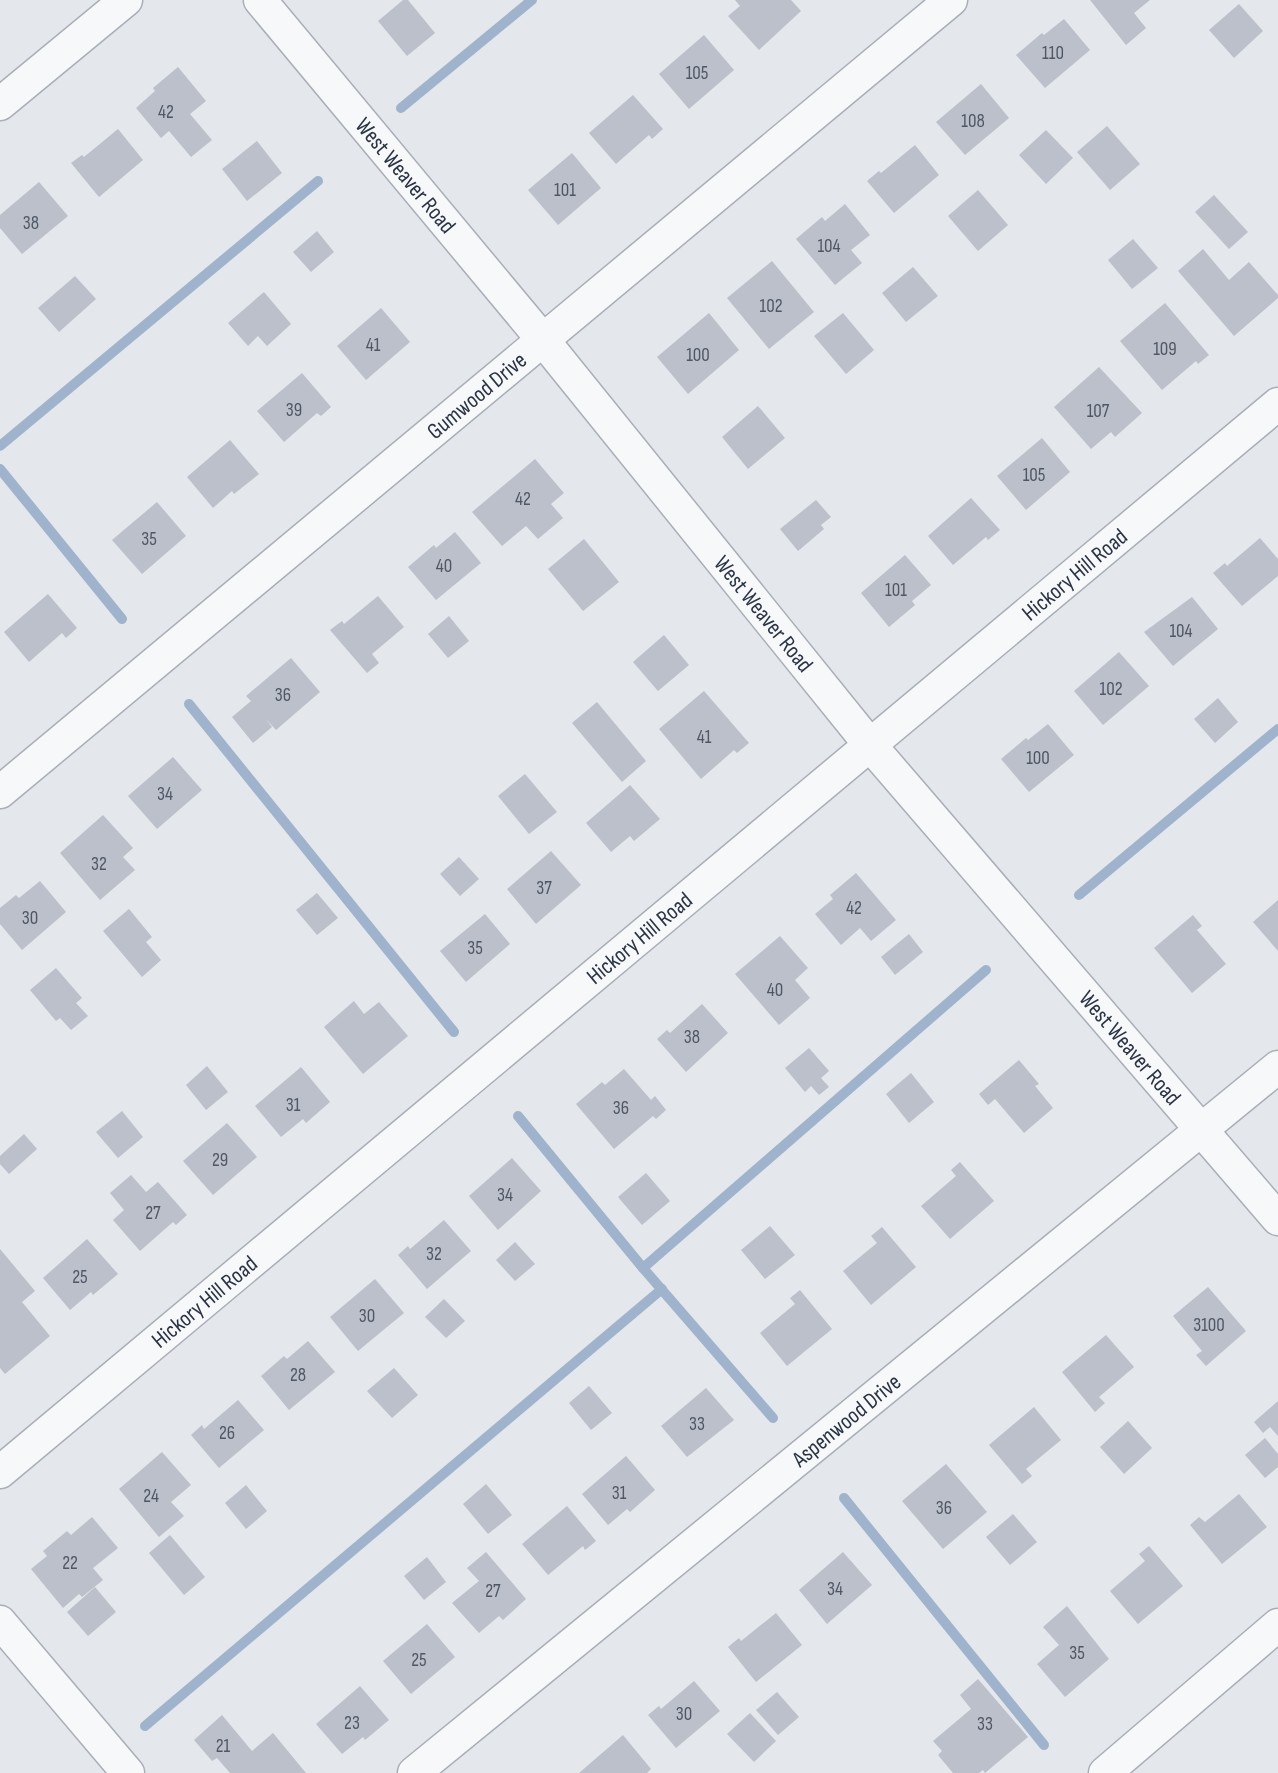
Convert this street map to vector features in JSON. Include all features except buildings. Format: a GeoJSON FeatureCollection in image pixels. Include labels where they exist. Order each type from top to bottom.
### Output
{"type":"FeatureCollection","features":[{"type":"Feature","properties":{"kind":"street"},"geometry":{"type":"LineString","coordinates":[[0,104],[126,0]]}},
{"type":"Feature","properties":{"kind":"street","name":"West Weaver Road"},"geometry":{"type":"LineString","coordinates":[[260,0],[543,340],[870,745],[1278,1219]]}},
{"type":"Feature","properties":{"kind":"street","name":"Gumwood Drive"},"geometry":{"type":"LineString","coordinates":[[0,792],[951,0]]}},
{"type":"Feature","properties":{"kind":"street","name":"Hickory Hill Road"},"geometry":{"type":"LineString","coordinates":[[0,1472],[1278,404]]}},
{"type":"Feature","properties":{"kind":"street","name":"Aspenwood Drive"},"geometry":{"type":"LineString","coordinates":[[414,1773],[1278,1067]]}},
{"type":"Feature","properties":{"kind":"street"},"geometry":{"type":"LineString","coordinates":[[0,1622],[128,1773]]}},
{"type":"Feature","properties":{"kind":"street"},"geometry":{"type":"LineString","coordinates":[[1105,1773],[1278,1625]]}},
{"type":"Feature","properties":{"kind":"waterway"},"geometry":{"type":"LineString","coordinates":[[401,108],[532,0]]}},
{"type":"Feature","properties":{"kind":"waterway"},"geometry":{"type":"LineString","coordinates":[[0,446],[318,181]]}},
{"type":"Feature","properties":{"kind":"waterway"},"geometry":{"type":"LineString","coordinates":[[0,469],[122,619]]}},
{"type":"Feature","properties":{"kind":"waterway"},"geometry":{"type":"LineString","coordinates":[[189,704],[454,1032]]}},
{"type":"Feature","properties":{"kind":"waterway"},"geometry":{"type":"LineString","coordinates":[[1079,895],[1278,729]]}},
{"type":"Feature","properties":{"kind":"waterway"},"geometry":{"type":"LineString","coordinates":[[643,1268],[986,970]]}},
{"type":"Feature","properties":{"kind":"waterway"},"geometry":{"type":"LineString","coordinates":[[518,1116],[643,1268],[773,1418]]}},
{"type":"Feature","properties":{"kind":"waterway"},"geometry":{"type":"LineString","coordinates":[[145,1726],[662,1289]]}},
{"type":"Feature","properties":{"kind":"waterway"},"geometry":{"type":"LineString","coordinates":[[844,1498],[1044,1745]]}}]}
